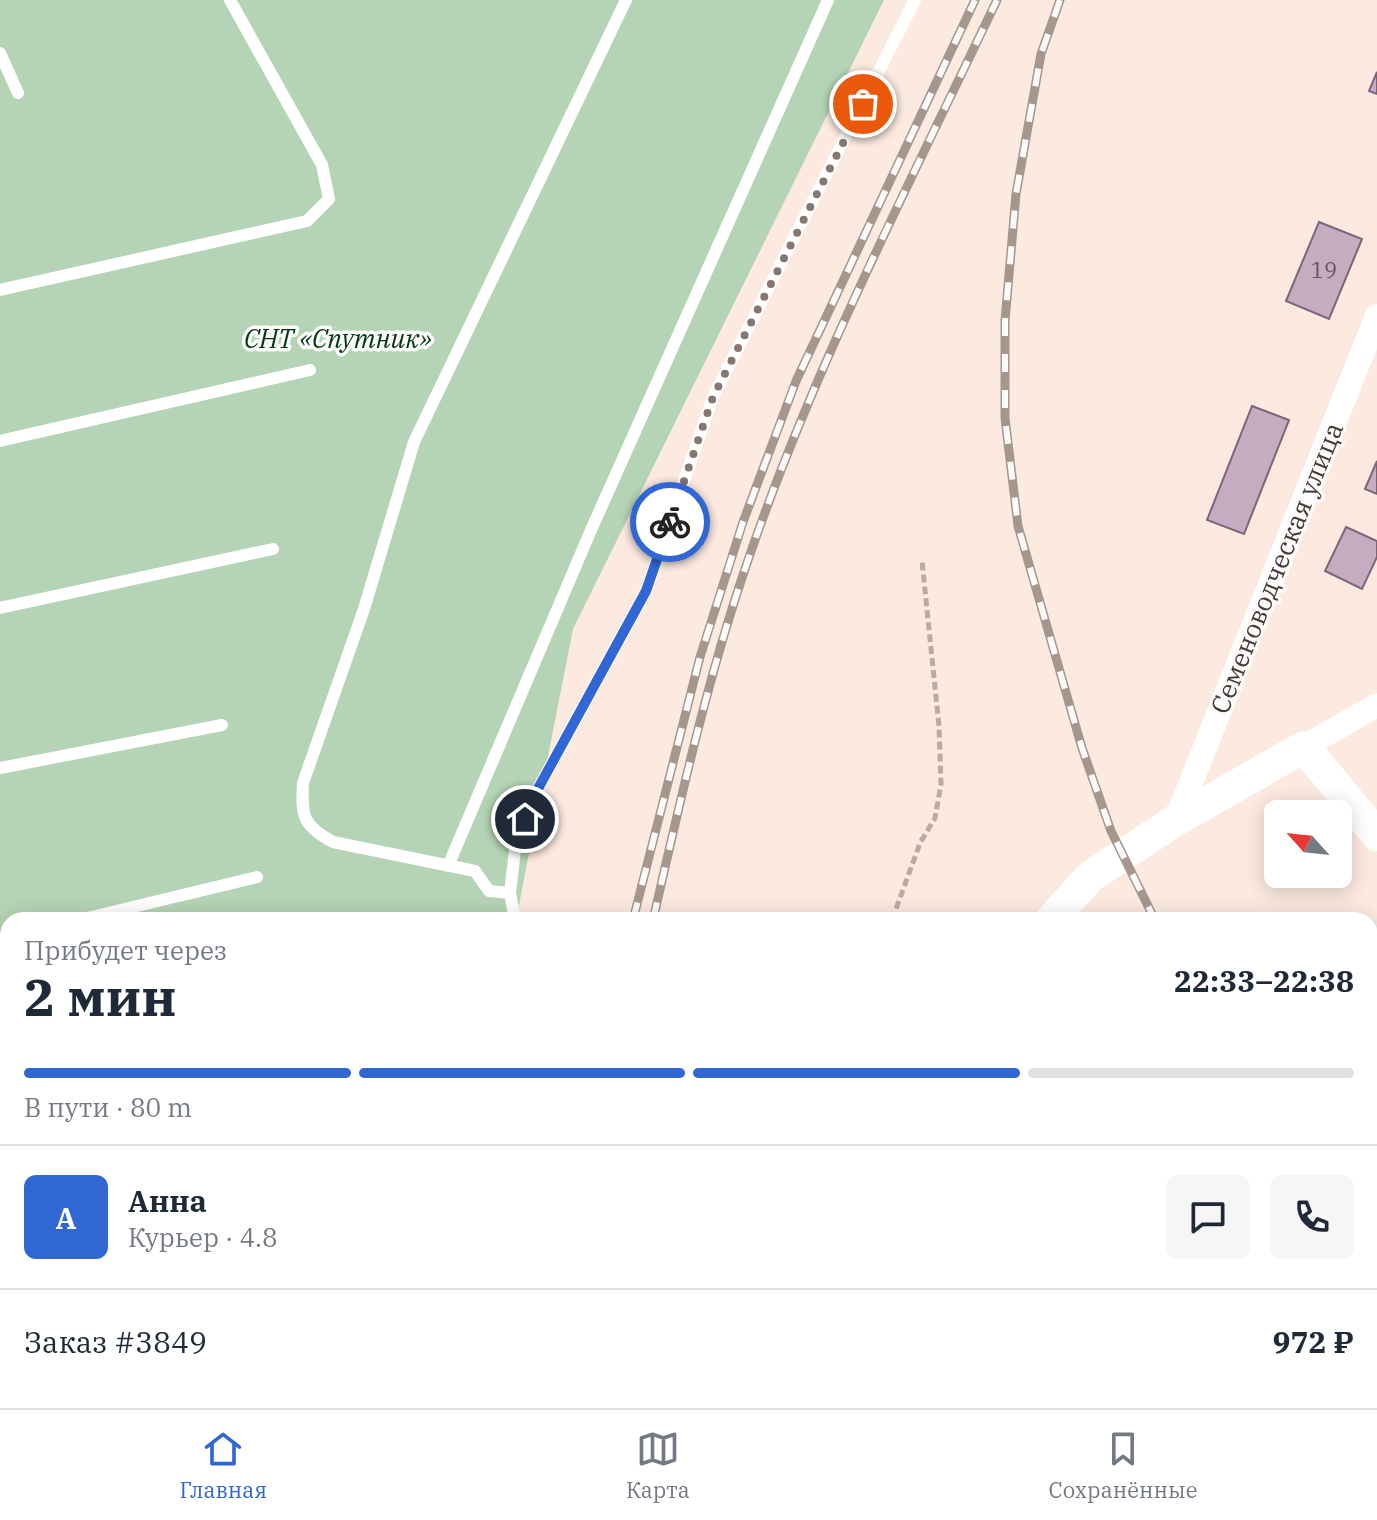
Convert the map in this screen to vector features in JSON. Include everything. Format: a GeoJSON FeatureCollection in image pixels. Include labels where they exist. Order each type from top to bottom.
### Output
{"type":"FeatureCollection","features":[{"type":"Feature","properties":{"kind":"street","name":"Семеноводческая улица"},"geometry":{"type":"LineString","coordinates":[[1176,820],[1377,316]]}},
{"type":"Feature","properties":{"kind":"street"},"geometry":{"type":"LineString","coordinates":[[1058,912],[1090,877],[1176,820],[1377,705]]}},
{"type":"Feature","properties":{"kind":"street"},"geometry":{"type":"LineString","coordinates":[[1304,747],[1377,835]]}},
{"type":"Feature","properties":{"kind":"lane"},"geometry":{"type":"LineString","coordinates":[[0,290],[307,221],[329,199],[322,165],[230,0]]}},
{"type":"Feature","properties":{"kind":"lane"},"geometry":{"type":"LineString","coordinates":[[510,893],[489,891],[475,871],[333,842],[314,832],[301,812],[303,783],[364,609],[414,442],[626,0]]}},
{"type":"Feature","properties":{"kind":"lane"},"geometry":{"type":"LineString","coordinates":[[448,866],[591,530],[828,0]]}},
{"type":"Feature","properties":{"kind":"lane"},"geometry":{"type":"LineString","coordinates":[[514,912],[510,893],[516,841],[534,796],[646,591],[713,397],[915,0]]}},
{"type":"Feature","properties":{"kind":"lane"},"geometry":{"type":"LineString","coordinates":[[0,53],[18,93]]}},
{"type":"Feature","properties":{"kind":"lane"},"geometry":{"type":"LineString","coordinates":[[0,441],[310,370]]}},
{"type":"Feature","properties":{"kind":"lane"},"geometry":{"type":"LineString","coordinates":[[0,608],[273,549]]}},
{"type":"Feature","properties":{"kind":"lane"},"geometry":{"type":"LineString","coordinates":[[0,768],[222,725]]}},
{"type":"Feature","properties":{"kind":"lane"},"geometry":{"type":"LineString","coordinates":[[112,912],[257,877]]}},
{"type":"Feature","properties":{"kind":"path"},"geometry":{"type":"LineString","coordinates":[[895,912],[920,843],[935,818],[941,784],[939,726],[922,561]]}},
{"type":"Feature","properties":{"kind":"green space","name":"СНТ «Спутник»"},"geometry":{"type":"Polygon","coordinates":[[[0,0],[884,0],[573,629],[518,912],[0,912],[0,0]]]}},
{"type":"Feature","properties":{"kind":"building"},"geometry":{"type":"Polygon","coordinates":[[[1377,72],[1377,94],[1369,91],[1377,72]]]}},
{"type":"Feature","properties":{"kind":"building"},"geometry":{"type":"Polygon","coordinates":[[[1319,222],[1362,239],[1329,319],[1286,301],[1319,222]]]}},
{"type":"Feature","properties":{"kind":"building"},"geometry":{"type":"Polygon","coordinates":[[[1252,406],[1289,420],[1244,534],[1207,520],[1252,406]]]}},
{"type":"Feature","properties":{"kind":"building"},"geometry":{"type":"Polygon","coordinates":[[[1377,461],[1377,494],[1365,489],[1377,461]]]}},
{"type":"Feature","properties":{"kind":"building"},"geometry":{"type":"Polygon","coordinates":[[[1346,527],[1377,541],[1377,557],[1362,589],[1325,571],[1346,527]]]}},
{"type":"Feature","properties":{"kind":"railway"},"geometry":{"type":"LineString","coordinates":[[635,912],[700,657],[743,522],[796,381],[975,0]]}},
{"type":"Feature","properties":{"kind":"railway"},"geometry":{"type":"LineString","coordinates":[[655,912],[694,743],[718,656],[771,496],[862,281],[997,0]]}},
{"type":"Feature","properties":{"kind":"railway"},"geometry":{"type":"LineString","coordinates":[[1060,0],[1041,54],[1016,194],[1005,321],[1005,418],[1018,526],[1082,748],[1111,831],[1151,912]]}},
{"type":"Feature","properties":{"kind":"way so far"},"geometry":{"type":"LineString","coordinates":[[670,522],[713,397],[863,104]]}},
{"type":"Feature","properties":{"kind":"route"},"geometry":{"type":"LineString","coordinates":[[525,819],[534,796],[646,591],[670,522]]}}]}
